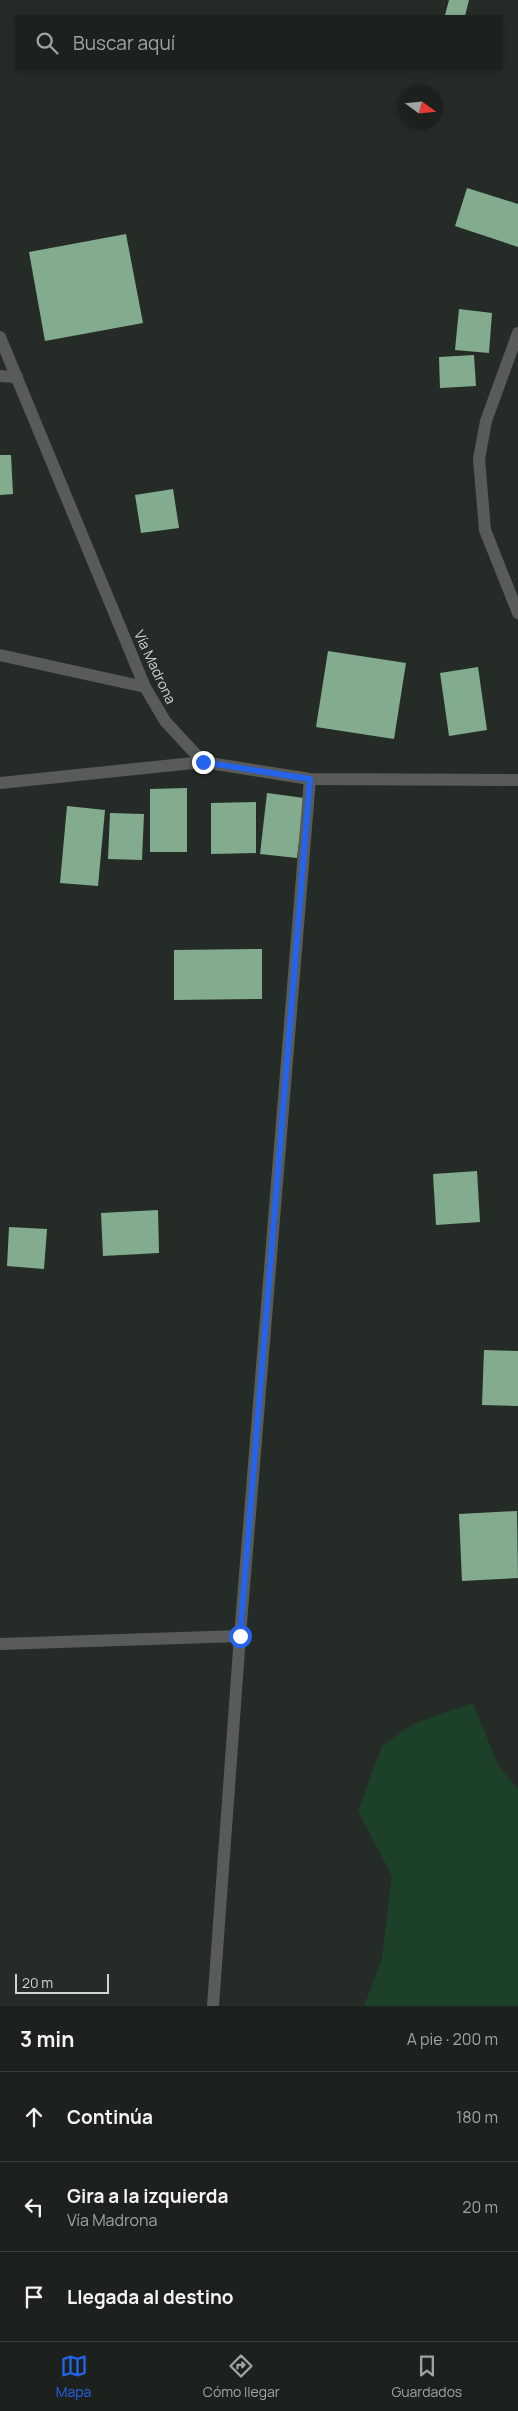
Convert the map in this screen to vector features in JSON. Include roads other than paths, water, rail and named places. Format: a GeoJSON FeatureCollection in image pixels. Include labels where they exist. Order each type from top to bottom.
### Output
{"type":"FeatureCollection","features":[{"type":"Feature","properties":{"kind":"street"},"geometry":{"type":"LineString","coordinates":[[518,333],[486,421],[479,459],[485,530],[518,613]]}},
{"type":"Feature","properties":{"kind":"street","name":"Vía Madrona"},"geometry":{"type":"LineString","coordinates":[[0,337],[145,687],[165,721],[203,762]]}},
{"type":"Feature","properties":{"kind":"street"},"geometry":{"type":"LineString","coordinates":[[0,376],[16,377]]}},
{"type":"Feature","properties":{"kind":"street"},"geometry":{"type":"LineString","coordinates":[[0,655],[145,687]]}},
{"type":"Feature","properties":{"kind":"street"},"geometry":{"type":"LineString","coordinates":[[0,783],[203,762],[310,779],[518,780]]}},
{"type":"Feature","properties":{"kind":"street"},"geometry":{"type":"LineString","coordinates":[[213,2006],[240,1636],[310,779]]}},
{"type":"Feature","properties":{"kind":"street"},"geometry":{"type":"LineString","coordinates":[[0,1644],[240,1636]]}}]}
